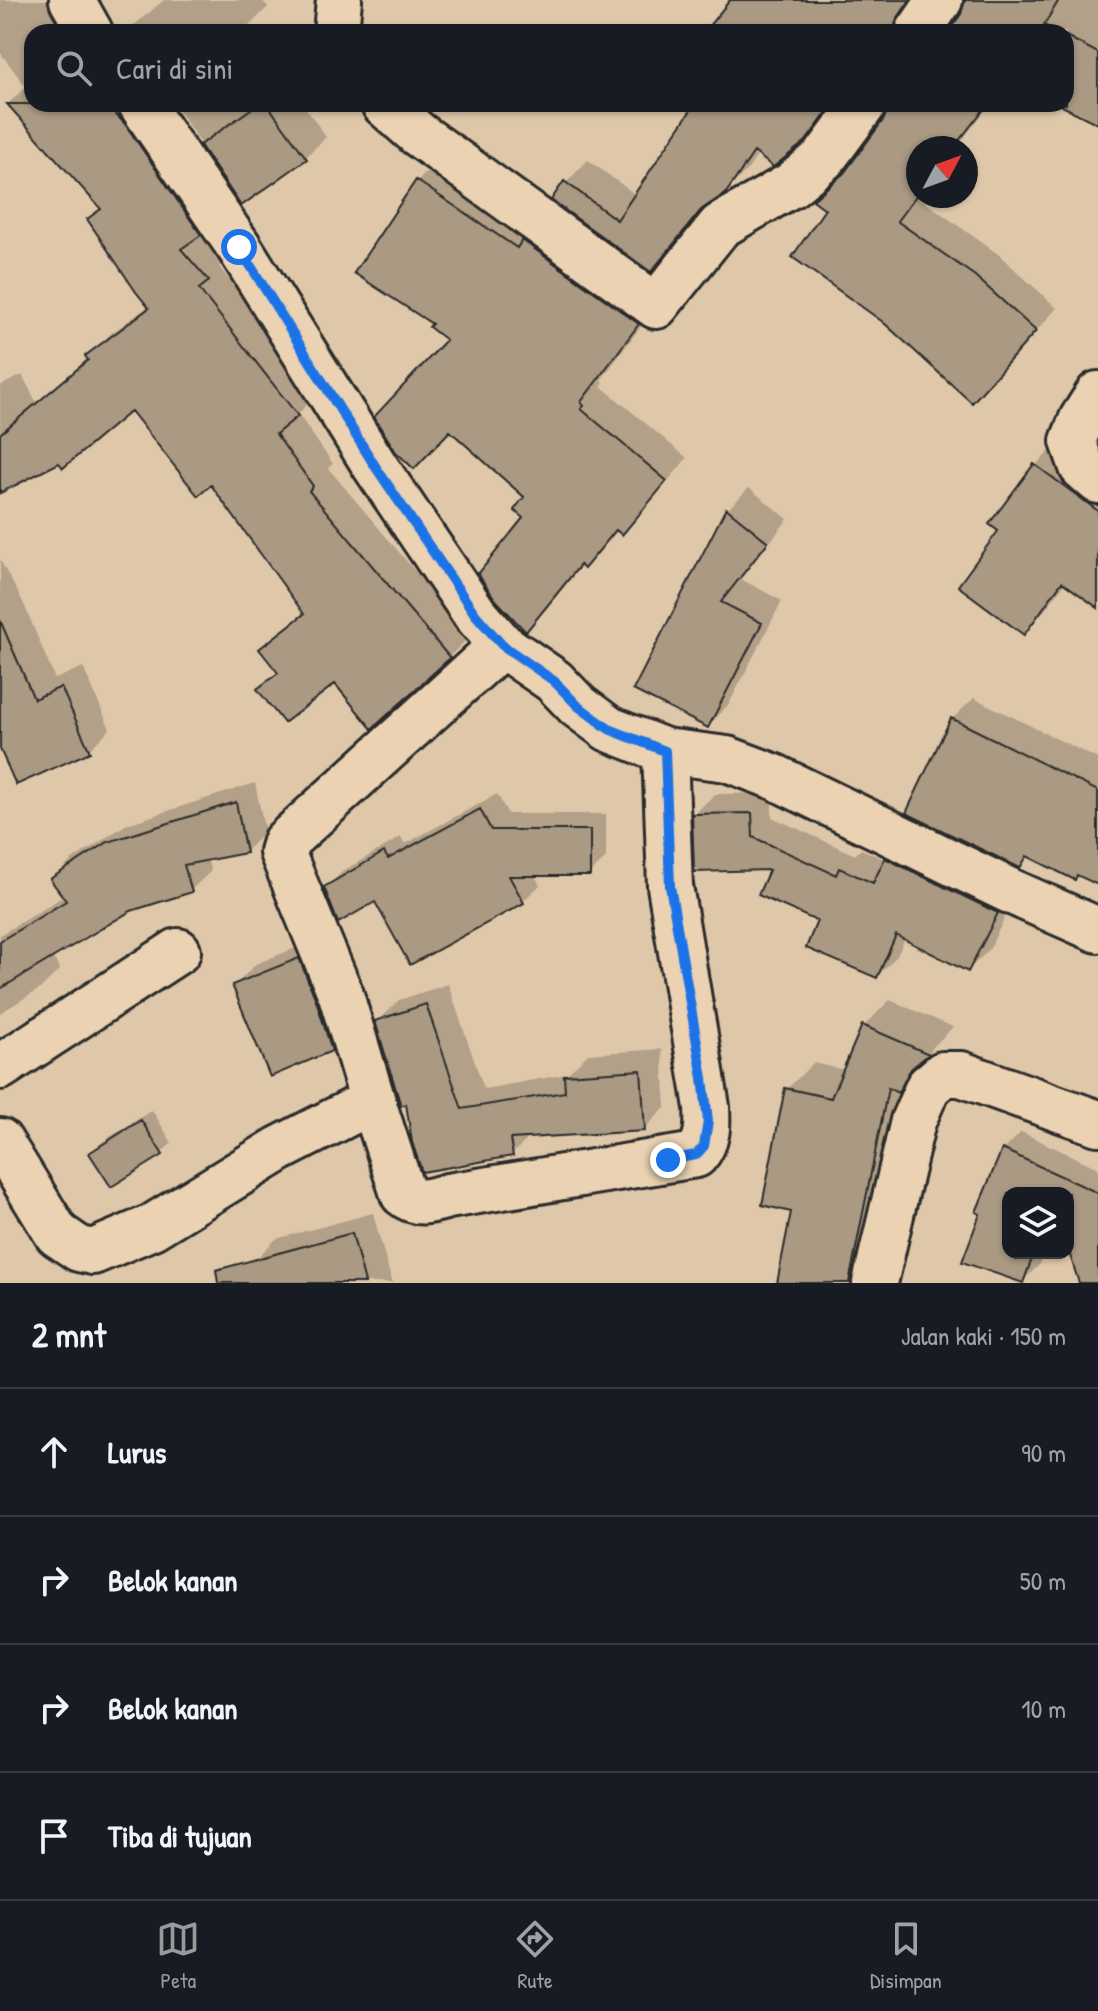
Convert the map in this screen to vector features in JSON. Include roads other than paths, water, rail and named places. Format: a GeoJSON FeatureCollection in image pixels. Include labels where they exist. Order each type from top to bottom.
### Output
{"type":"FeatureCollection","features":[{"type":"Feature","properties":{"kind":"street"},"geometry":{"type":"LineString","coordinates":[[72,0],[86,24]]}},
{"type":"Feature","properties":{"kind":"street"},"geometry":{"type":"LineString","coordinates":[[337,24],[339,0]]}},
{"type":"Feature","properties":{"kind":"street"},"geometry":{"type":"LineString","coordinates":[[924,24],[940,0]]}},
{"type":"Feature","properties":{"kind":"street"},"geometry":{"type":"LineString","coordinates":[[146,112],[239,247],[375,466],[475,614],[502,645],[554,681],[578,706],[609,729],[665,751],[727,759],[775,777],[1010,891],[1098,930]]}},
{"type":"Feature","properties":{"kind":"street"},"geometry":{"type":"LineString","coordinates":[[393,112],[418,134],[656,306],[720,226],[791,185],[824,158],[858,112]]}},
{"type":"Feature","properties":{"kind":"street"},"geometry":{"type":"LineString","coordinates":[[1098,394],[1073,441],[1082,467],[1098,481]]}},
{"type":"Feature","properties":{"kind":"street"},"geometry":{"type":"LineString","coordinates":[[502,645],[285,842],[282,852],[341,995],[403,1194],[411,1201],[421,1202],[696,1155],[704,1146],[708,1121],[703,1078],[670,886],[665,751]]}},
{"type":"Feature","properties":{"kind":"street"},"geometry":{"type":"LineString","coordinates":[[0,1067],[178,951]]}},
{"type":"Feature","properties":{"kind":"street"},"geometry":{"type":"LineString","coordinates":[[875,1283],[913,1121],[928,1087],[943,1074],[961,1074],[1098,1123]]}},
{"type":"Feature","properties":{"kind":"street"},"geometry":{"type":"LineString","coordinates":[[0,1141],[57,1234],[79,1249],[93,1252],[152,1227],[279,1149],[353,1111],[374,1105]]}}]}
